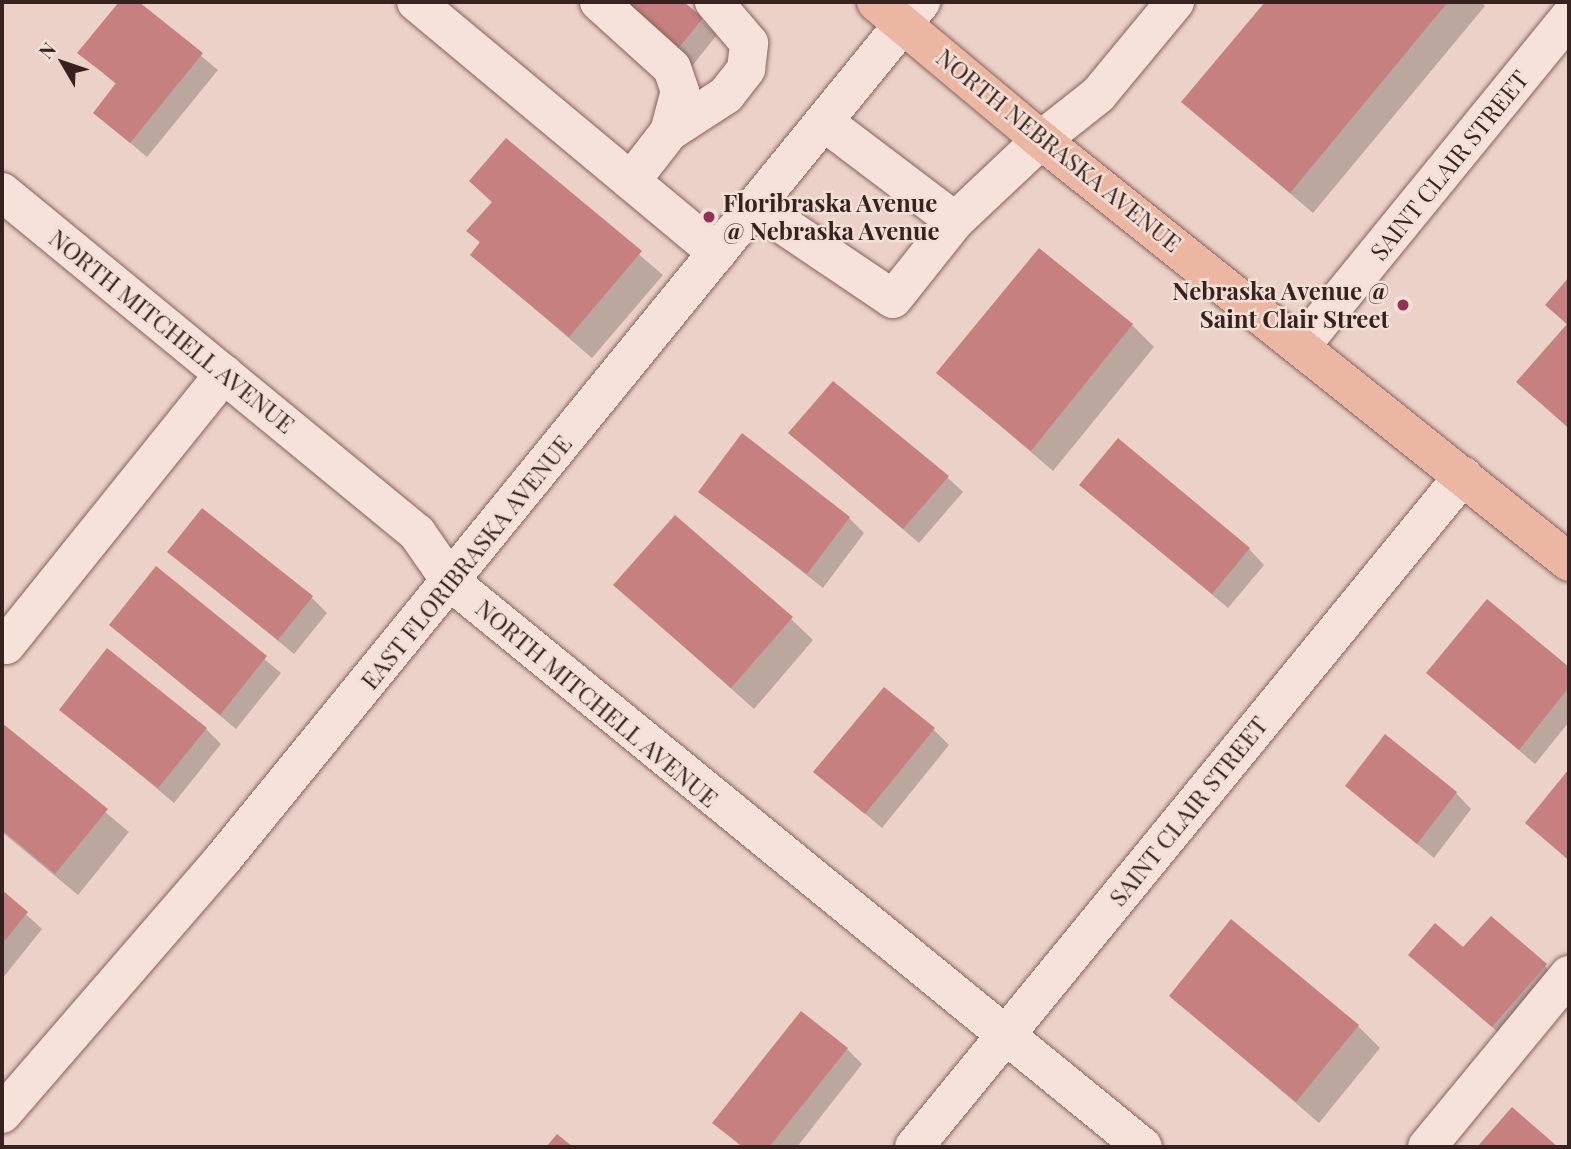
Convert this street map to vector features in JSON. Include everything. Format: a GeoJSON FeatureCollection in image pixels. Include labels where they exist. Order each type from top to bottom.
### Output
{"type":"FeatureCollection","features":[{"type":"Feature","properties":{"kind":"main road","name":"NORTH NEBRASKA AVENUE"},"geometry":{"type":"LineString","coordinates":[[900,9],[1041,140],[1569,562]]}},
{"type":"Feature","properties":{"kind":"street"},"geometry":{"type":"LineString","coordinates":[[416,2],[717,253]]}},
{"type":"Feature","properties":{"kind":"street"},"geometry":{"type":"LineString","coordinates":[[600,2],[672,68],[680,91],[669,132]]}},
{"type":"Feature","properties":{"kind":"street"},"geometry":{"type":"LineString","coordinates":[[631,181],[669,132],[726,95],[746,69],[749,43],[714,2]]}},
{"type":"Feature","properties":{"kind":"street"},"geometry":{"type":"LineString","coordinates":[[755,206],[893,299],[956,221],[1041,140],[1098,95],[1175,2]]}},
{"type":"Feature","properties":{"kind":"street","name":"EAST FLORIBRASKA AVENUE"},"geometry":{"type":"LineString","coordinates":[[2,1114],[222,860],[451,582],[824,122],[900,9]]}},
{"type":"Feature","properties":{"kind":"street","name":"SAINT CLAIR STREET"},"geometry":{"type":"LineString","coordinates":[[1301,346],[1569,17]]}},
{"type":"Feature","properties":{"kind":"street"},"geometry":{"type":"LineString","coordinates":[[824,122],[956,221]]}},
{"type":"Feature","properties":{"kind":"street","name":"NORTH MITCHELL AVENUE"},"geometry":{"type":"LineString","coordinates":[[2,192],[417,533],[451,582],[1002,1037],[1143,1147]]}},
{"type":"Feature","properties":{"kind":"street"},"geometry":{"type":"LineString","coordinates":[[6,645],[224,374]]}},
{"type":"Feature","properties":{"kind":"street","name":"SAINT CLAIR STREET"},"geometry":{"type":"LineString","coordinates":[[914,1147],[1463,476]]}},
{"type":"Feature","properties":{"kind":"street"},"geometry":{"type":"LineString","coordinates":[[1427,1147],[1569,975]]}},
{"type":"Feature","properties":{"kind":"building"},"geometry":{"type":"Polygon","coordinates":[[[119,2],[139,2],[203,53],[130,143],[93,113],[116,83],[77,53],[119,2]]]}},
{"type":"Feature","properties":{"kind":"building"},"geometry":{"type":"Polygon","coordinates":[[[615,2],[684,2],[703,18],[676,51],[615,2]]]}},
{"type":"Feature","properties":{"kind":"building"},"geometry":{"type":"Polygon","coordinates":[[[1265,2],[1448,2],[1290,193],[1181,102],[1265,2]]]}},
{"type":"Feature","properties":{"kind":"building"},"geometry":{"type":"Polygon","coordinates":[[[506,138],[642,251],[569,337],[470,255],[480,242],[466,231],[492,202],[469,181],[506,138]]]}},
{"type":"Feature","properties":{"kind":"building"},"geometry":{"type":"Polygon","coordinates":[[[1039,248],[1133,324],[1031,451],[936,373],[1039,248]]]}},
{"type":"Feature","properties":{"kind":"building"},"geometry":{"type":"Polygon","coordinates":[[[1569,277],[1569,428],[1516,382],[1567,324],[1545,305],[1569,277]]]}},
{"type":"Feature","properties":{"kind":"building"},"geometry":{"type":"Polygon","coordinates":[[[833,381],[949,476],[903,529],[788,433],[833,381]]]}},
{"type":"Feature","properties":{"kind":"building"},"geometry":{"type":"Polygon","coordinates":[[[742,433],[850,517],[807,574],[698,492],[742,433]]]}},
{"type":"Feature","properties":{"kind":"building"},"geometry":{"type":"Polygon","coordinates":[[[1118,438],[1250,548],[1212,594],[1079,485],[1118,438]]]}},
{"type":"Feature","properties":{"kind":"building"},"geometry":{"type":"Polygon","coordinates":[[[202,508],[313,596],[278,640],[167,552],[202,508]]]}},
{"type":"Feature","properties":{"kind":"building"},"geometry":{"type":"Polygon","coordinates":[[[675,515],[793,617],[731,688],[613,585],[675,515]]]}},
{"type":"Feature","properties":{"kind":"building"},"geometry":{"type":"Polygon","coordinates":[[[156,566],[267,656],[220,715],[109,625],[156,566]]]}},
{"type":"Feature","properties":{"kind":"building"},"geometry":{"type":"Polygon","coordinates":[[[1487,599],[1569,667],[1569,687],[1519,750],[1426,673],[1487,599]]]}},
{"type":"Feature","properties":{"kind":"building"},"geometry":{"type":"Polygon","coordinates":[[[107,648],[207,728],[158,788],[59,710],[107,648]]]}},
{"type":"Feature","properties":{"kind":"building"},"geometry":{"type":"Polygon","coordinates":[[[884,687],[935,728],[865,814],[813,772],[884,687]]]}},
{"type":"Feature","properties":{"kind":"building"},"geometry":{"type":"Polygon","coordinates":[[[2,723],[108,809],[55,874],[2,830],[2,723]]]}},
{"type":"Feature","properties":{"kind":"building"},"geometry":{"type":"Polygon","coordinates":[[[1385,734],[1457,792],[1417,844],[1345,786],[1385,734]]]}},
{"type":"Feature","properties":{"kind":"building"},"geometry":{"type":"Polygon","coordinates":[[[1569,769],[1569,860],[1525,823],[1569,769]]]}},
{"type":"Feature","properties":{"kind":"building"},"geometry":{"type":"Polygon","coordinates":[[[2,890],[28,912],[2,944],[2,890]]]}},
{"type":"Feature","properties":{"kind":"building"},"geometry":{"type":"Polygon","coordinates":[[[1491,916],[1547,964],[1492,1027],[1408,955],[1435,923],[1463,947],[1491,916]]]}},
{"type":"Feature","properties":{"kind":"building"},"geometry":{"type":"Polygon","coordinates":[[[1231,919],[1359,1025],[1296,1102],[1169,996],[1231,919]]]}},
{"type":"Feature","properties":{"kind":"building"},"geometry":{"type":"Polygon","coordinates":[[[801,1011],[848,1048],[769,1147],[743,1147],[712,1123],[801,1011]]]}},
{"type":"Feature","properties":{"kind":"building"},"geometry":{"type":"Polygon","coordinates":[[[1512,1107],[1558,1147],[1477,1147],[1512,1107]]]}},
{"type":"Feature","properties":{"kind":"building"},"geometry":{"type":"Polygon","coordinates":[[[557,1134],[573,1147],[546,1147],[557,1134]]]}},
{"type":"Feature","properties":{"kind":"place","name":"Floribraska Avenue @ Nebraska Avenue"},"geometry":{"type":"Point","coordinates":[709,217]}},
{"type":"Feature","properties":{"kind":"place","name":"Nebraska Avenue @ Saint Clair Street"},"geometry":{"type":"Point","coordinates":[1403,305]}}]}
